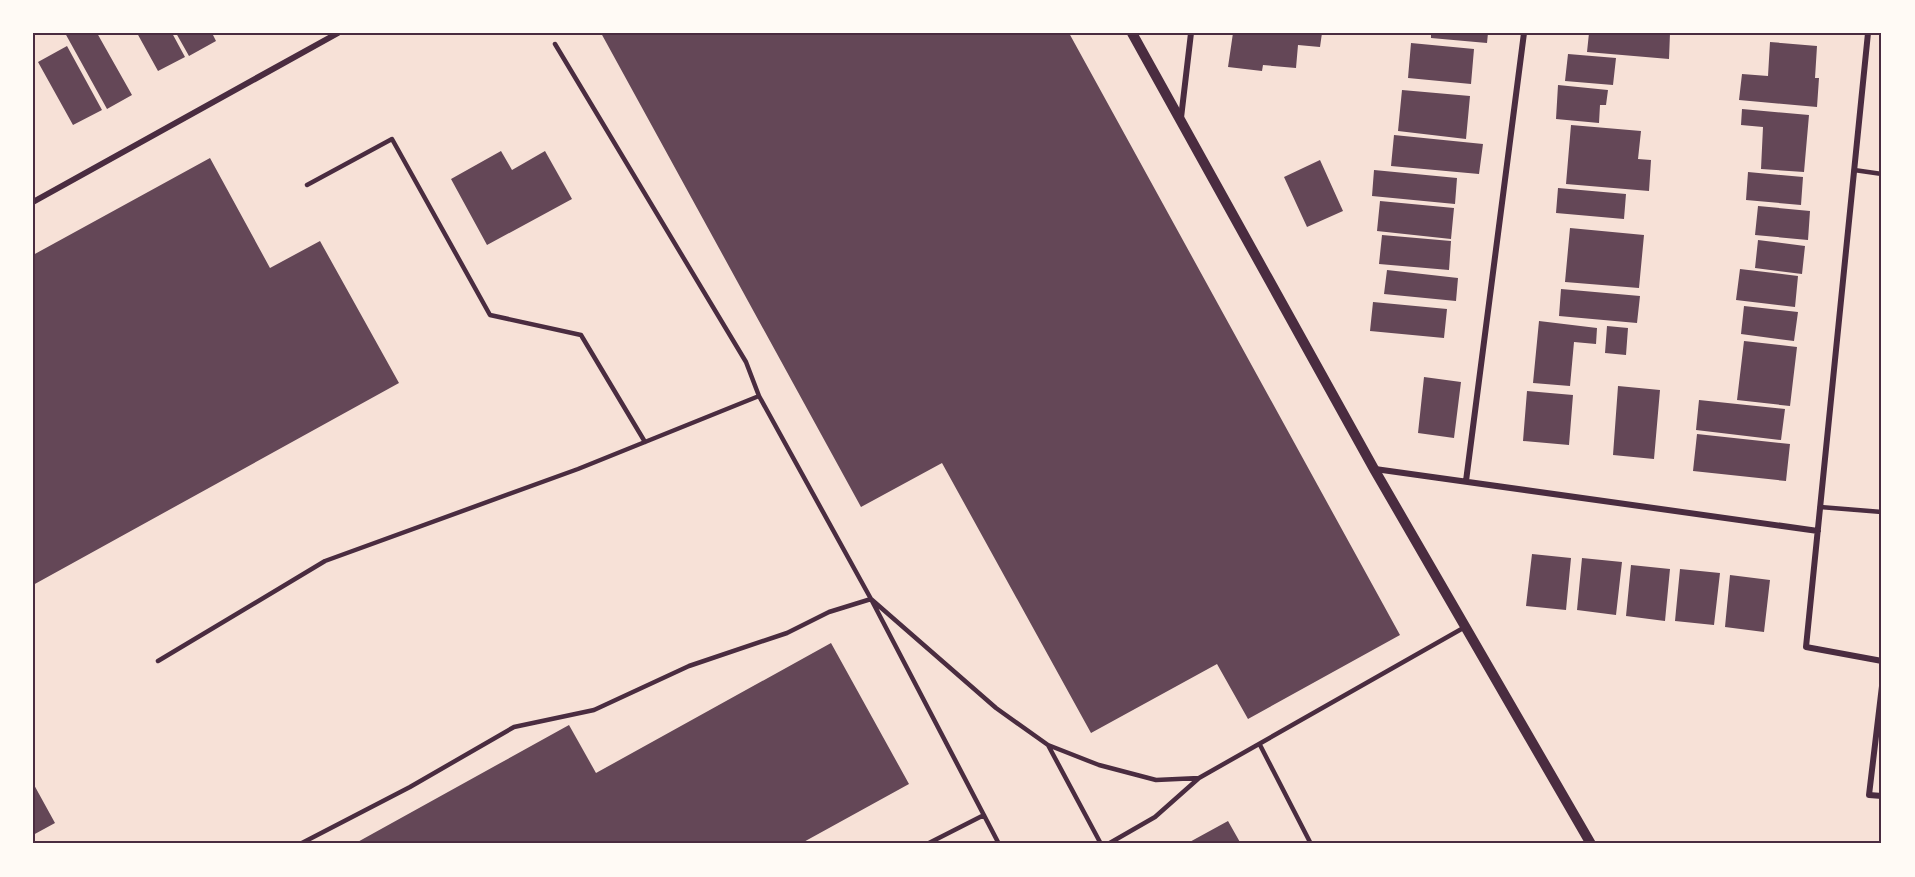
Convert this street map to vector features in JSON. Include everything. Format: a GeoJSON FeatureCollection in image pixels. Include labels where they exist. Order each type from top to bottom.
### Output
{"type":"FeatureCollection","features":[{"type":"Feature","properties":{"kind":"street"},"geometry":{"type":"LineString","coordinates":[[1132,33],[1374,469],[1591,844]]}},
{"type":"Feature","properties":{"kind":"street"},"geometry":{"type":"LineString","coordinates":[[1181,122],[1191,33]]}},
{"type":"Feature","properties":{"kind":"street"},"geometry":{"type":"LineString","coordinates":[[1466,481],[1524,33]]}},
{"type":"Feature","properties":{"kind":"street"},"geometry":{"type":"LineString","coordinates":[[1868,33],[1806,647],[1882,661]]}},
{"type":"Feature","properties":{"kind":"street"},"geometry":{"type":"LineString","coordinates":[[33,202],[336,34]]}},
{"type":"Feature","properties":{"kind":"street"},"geometry":{"type":"LineString","coordinates":[[1374,469],[1818,531]]}},
{"type":"Feature","properties":{"kind":"street"},"geometry":{"type":"LineString","coordinates":[[1882,686],[1869,795],[1882,796]]}},
{"type":"Feature","properties":{"kind":"lane"},"geometry":{"type":"LineString","coordinates":[[555,44],[746,362],[759,396],[871,599],[999,844]]}},
{"type":"Feature","properties":{"kind":"lane"},"geometry":{"type":"LineString","coordinates":[[307,184],[392,139],[490,315],[581,335],[645,442]]}},
{"type":"Feature","properties":{"kind":"lane"},"geometry":{"type":"LineString","coordinates":[[1854,170],[1882,174]]}},
{"type":"Feature","properties":{"kind":"lane"},"geometry":{"type":"LineString","coordinates":[[158,661],[325,561],[578,469],[759,396]]}},
{"type":"Feature","properties":{"kind":"lane"},"geometry":{"type":"LineString","coordinates":[[1820,507],[1882,512]]}},
{"type":"Feature","properties":{"kind":"lane"},"geometry":{"type":"LineString","coordinates":[[871,599],[996,708],[1048,745],[1099,765],[1156,780],[1198,778]]}},
{"type":"Feature","properties":{"kind":"lane"},"geometry":{"type":"LineString","coordinates":[[300,844],[410,787],[514,727],[594,711],[689,666],[788,633],[829,612],[871,599]]}},
{"type":"Feature","properties":{"kind":"lane"},"geometry":{"type":"LineString","coordinates":[[1108,844],[1155,818],[1198,778],[1465,627]]}},
{"type":"Feature","properties":{"kind":"lane"},"geometry":{"type":"LineString","coordinates":[[1048,745],[1101,844]]}},
{"type":"Feature","properties":{"kind":"lane"},"geometry":{"type":"LineString","coordinates":[[1260,745],[1311,844]]}},
{"type":"Feature","properties":{"kind":"lane"},"geometry":{"type":"LineString","coordinates":[[927,844],[984,815]]}},
{"type":"Feature","properties":{"kind":"building"},"geometry":{"type":"Polygon","coordinates":[[[65,33],[97,33],[132,95],[107,109],[65,33]]]}},
{"type":"Feature","properties":{"kind":"building"},"geometry":{"type":"Polygon","coordinates":[[[137,33],[172,33],[185,57],[158,71],[137,33]]]}},
{"type":"Feature","properties":{"kind":"building"},"geometry":{"type":"Polygon","coordinates":[[[176,33],[212,33],[216,41],[189,56],[176,33]]]}},
{"type":"Feature","properties":{"kind":"building"},"geometry":{"type":"Polygon","coordinates":[[[601,33],[1069,33],[1400,635],[1248,719],[1217,664],[1091,733],[942,463],[861,507],[601,33]]]}},
{"type":"Feature","properties":{"kind":"building"},"geometry":{"type":"Polygon","coordinates":[[[1233,33],[1322,33],[1320,47],[1298,45],[1296,68],[1263,65],[1262,71],[1228,67],[1233,33]]]}},
{"type":"Feature","properties":{"kind":"building"},"geometry":{"type":"Polygon","coordinates":[[[1431,33],[1488,33],[1487,43],[1431,38],[1431,33]]]}},
{"type":"Feature","properties":{"kind":"building"},"geometry":{"type":"Polygon","coordinates":[[[1589,33],[1670,33],[1669,59],[1587,52],[1589,33]]]}},
{"type":"Feature","properties":{"kind":"building"},"geometry":{"type":"Polygon","coordinates":[[[1770,42],[1817,46],[1815,78],[1819,78],[1817,107],[1739,100],[1742,74],[1768,76],[1770,42]]]}},
{"type":"Feature","properties":{"kind":"building"},"geometry":{"type":"Polygon","coordinates":[[[1411,43],[1474,49],[1471,84],[1408,78],[1411,43]]]}},
{"type":"Feature","properties":{"kind":"building"},"geometry":{"type":"Polygon","coordinates":[[[67,46],[102,110],[73,125],[38,62],[67,46]]]}},
{"type":"Feature","properties":{"kind":"building"},"geometry":{"type":"Polygon","coordinates":[[[1568,54],[1616,58],[1613,85],[1565,81],[1568,54]]]}},
{"type":"Feature","properties":{"kind":"building"},"geometry":{"type":"Polygon","coordinates":[[[1558,85],[1608,90],[1606,105],[1600,105],[1599,123],[1556,119],[1558,85]]]}},
{"type":"Feature","properties":{"kind":"building"},"geometry":{"type":"Polygon","coordinates":[[[1402,90],[1470,96],[1466,139],[1398,131],[1402,90]]]}},
{"type":"Feature","properties":{"kind":"building"},"geometry":{"type":"Polygon","coordinates":[[[1742,109],[1809,115],[1804,172],[1761,169],[1763,127],[1741,125],[1742,109]]]}},
{"type":"Feature","properties":{"kind":"building"},"geometry":{"type":"Polygon","coordinates":[[[1571,125],[1641,131],[1638,159],[1651,160],[1649,191],[1566,184],[1571,125]]]}},
{"type":"Feature","properties":{"kind":"building"},"geometry":{"type":"Polygon","coordinates":[[[1394,135],[1483,144],[1479,174],[1391,166],[1394,135]]]}},
{"type":"Feature","properties":{"kind":"building"},"geometry":{"type":"Polygon","coordinates":[[[501,151],[512,170],[545,151],[572,199],[487,245],[451,179],[501,151]]]}},
{"type":"Feature","properties":{"kind":"building"},"geometry":{"type":"Polygon","coordinates":[[[210,158],[270,268],[320,241],[399,383],[33,585],[33,255],[210,158]]]}},
{"type":"Feature","properties":{"kind":"building"},"geometry":{"type":"Polygon","coordinates":[[[1320,160],[1343,211],[1307,227],[1284,177],[1320,160]]]}},
{"type":"Feature","properties":{"kind":"building"},"geometry":{"type":"Polygon","coordinates":[[[1374,170],[1457,178],[1455,204],[1372,196],[1374,170]]]}},
{"type":"Feature","properties":{"kind":"building"},"geometry":{"type":"Polygon","coordinates":[[[1748,172],[1803,177],[1801,205],[1746,200],[1748,172]]]}},
{"type":"Feature","properties":{"kind":"building"},"geometry":{"type":"Polygon","coordinates":[[[1558,188],[1626,194],[1624,219],[1556,213],[1558,188]]]}},
{"type":"Feature","properties":{"kind":"building"},"geometry":{"type":"Polygon","coordinates":[[[1380,201],[1454,208],[1451,239],[1377,231],[1380,201]]]}},
{"type":"Feature","properties":{"kind":"building"},"geometry":{"type":"Polygon","coordinates":[[[1758,206],[1810,211],[1808,240],[1755,235],[1758,206]]]}},
{"type":"Feature","properties":{"kind":"building"},"geometry":{"type":"Polygon","coordinates":[[[1570,228],[1644,235],[1639,288],[1565,282],[1570,228]]]}},
{"type":"Feature","properties":{"kind":"building"},"geometry":{"type":"Polygon","coordinates":[[[1382,235],[1451,241],[1449,270],[1379,264],[1382,235]]]}},
{"type":"Feature","properties":{"kind":"building"},"geometry":{"type":"Polygon","coordinates":[[[1758,240],[1805,246],[1802,274],[1755,268],[1758,240]]]}},
{"type":"Feature","properties":{"kind":"building"},"geometry":{"type":"Polygon","coordinates":[[[1740,269],[1798,276],[1795,307],[1736,300],[1740,269]]]}},
{"type":"Feature","properties":{"kind":"building"},"geometry":{"type":"Polygon","coordinates":[[[1387,270],[1458,278],[1456,301],[1384,294],[1387,270]]]}},
{"type":"Feature","properties":{"kind":"building"},"geometry":{"type":"Polygon","coordinates":[[[1561,289],[1640,296],[1637,323],[1559,316],[1561,289]]]}},
{"type":"Feature","properties":{"kind":"building"},"geometry":{"type":"Polygon","coordinates":[[[1373,302],[1447,309],[1444,338],[1370,331],[1373,302]]]}},
{"type":"Feature","properties":{"kind":"building"},"geometry":{"type":"Polygon","coordinates":[[[1744,306],[1798,312],[1794,341],[1741,334],[1744,306]]]}},
{"type":"Feature","properties":{"kind":"building"},"geometry":{"type":"Polygon","coordinates":[[[1539,321],[1597,328],[1596,344],[1574,342],[1570,386],[1533,383],[1539,321]]]}},
{"type":"Feature","properties":{"kind":"building"},"geometry":{"type":"Polygon","coordinates":[[[1607,326],[1628,328],[1626,355],[1605,353],[1607,326]]]}},
{"type":"Feature","properties":{"kind":"building"},"geometry":{"type":"Polygon","coordinates":[[[1744,341],[1797,347],[1790,406],[1737,400],[1744,341]]]}},
{"type":"Feature","properties":{"kind":"building"},"geometry":{"type":"Polygon","coordinates":[[[1424,377],[1461,382],[1454,438],[1418,433],[1424,377]]]}},
{"type":"Feature","properties":{"kind":"building"},"geometry":{"type":"Polygon","coordinates":[[[1618,386],[1660,390],[1654,459],[1613,455],[1618,386]]]}},
{"type":"Feature","properties":{"kind":"building"},"geometry":{"type":"Polygon","coordinates":[[[1527,391],[1573,395],[1569,445],[1523,441],[1527,391]]]}},
{"type":"Feature","properties":{"kind":"building"},"geometry":{"type":"Polygon","coordinates":[[[1699,400],[1785,409],[1781,440],[1696,430],[1699,400]]]}},
{"type":"Feature","properties":{"kind":"building"},"geometry":{"type":"Polygon","coordinates":[[[1697,434],[1790,444],[1786,481],[1693,471],[1697,434]]]}},
{"type":"Feature","properties":{"kind":"building"},"geometry":{"type":"Polygon","coordinates":[[[1532,554],[1571,558],[1566,610],[1526,606],[1532,554]]]}},
{"type":"Feature","properties":{"kind":"building"},"geometry":{"type":"Polygon","coordinates":[[[1582,558],[1622,562],[1616,615],[1577,610],[1582,558]]]}},
{"type":"Feature","properties":{"kind":"building"},"geometry":{"type":"Polygon","coordinates":[[[1631,565],[1670,569],[1665,621],[1626,616],[1631,565]]]}},
{"type":"Feature","properties":{"kind":"building"},"geometry":{"type":"Polygon","coordinates":[[[1680,569],[1720,573],[1714,625],[1675,621],[1680,569]]]}},
{"type":"Feature","properties":{"kind":"building"},"geometry":{"type":"Polygon","coordinates":[[[1730,575],[1770,580],[1764,632],[1725,627],[1730,575]]]}},
{"type":"Feature","properties":{"kind":"building"},"geometry":{"type":"Polygon","coordinates":[[[831,643],[909,784],[800,844],[354,844],[569,725],[596,773],[831,643]]]}},
{"type":"Feature","properties":{"kind":"building"},"geometry":{"type":"Polygon","coordinates":[[[33,783],[55,823],[33,835],[33,783]]]}},
{"type":"Feature","properties":{"kind":"building"},"geometry":{"type":"Polygon","coordinates":[[[1228,821],[1241,844],[1186,844],[1228,821]]]}}]}
